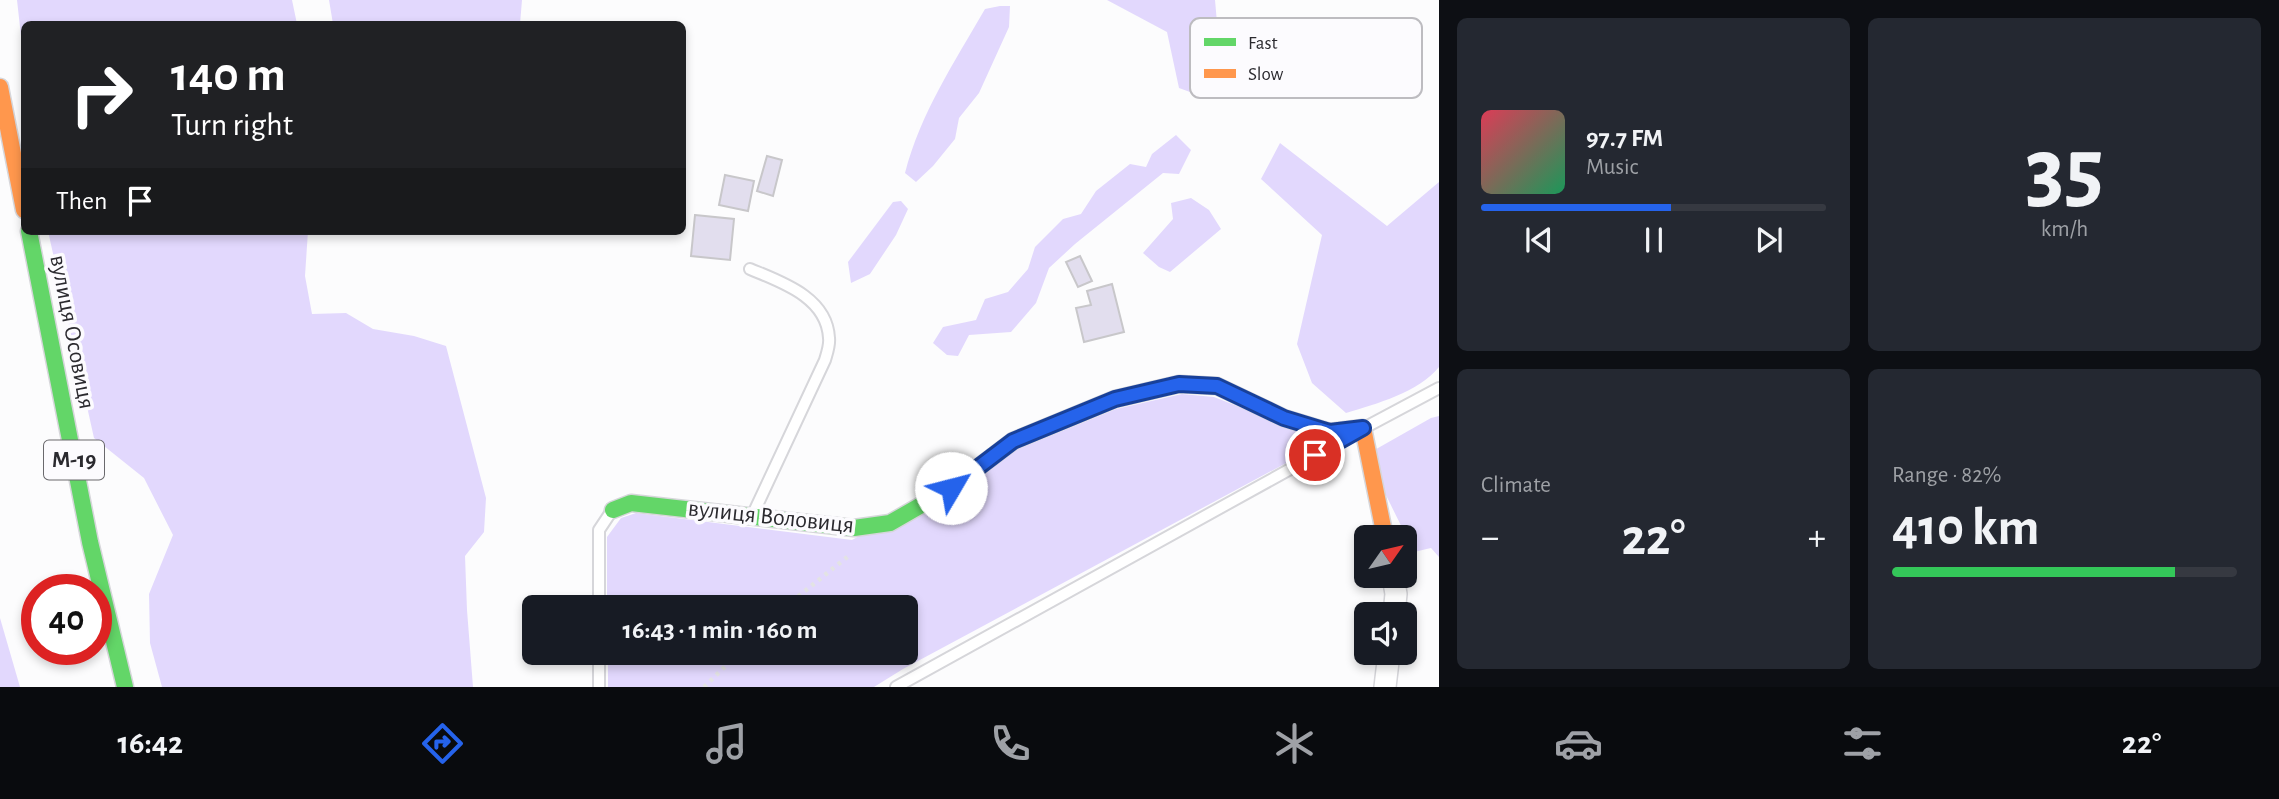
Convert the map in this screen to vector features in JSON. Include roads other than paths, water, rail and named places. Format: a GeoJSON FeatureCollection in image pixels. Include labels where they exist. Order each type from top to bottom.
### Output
{"type":"FeatureCollection","features":[{"type":"Feature","properties":{"kind":"main road"},"geometry":{"type":"LineString","coordinates":[[0,87],[21,195]]}},
{"type":"Feature","properties":{"kind":"main road","name":"вулиця Осовиця"},"geometry":{"type":"LineString","coordinates":[[30,235],[90,542],[125,687]]}},
{"type":"Feature","properties":{"kind":"main road","name":"вулиця Воловиця"},"geometry":{"type":"LineString","coordinates":[[613,510],[631,503],[855,528],[890,523],[951,488],[1013,441],[1115,399],[1179,384],[1217,386],[1284,418],[1330,432],[1363,428]]}},
{"type":"Feature","properties":{"kind":"main road"},"geometry":{"type":"LineString","coordinates":[[1363,428],[1383,525]]}},
{"type":"Feature","properties":{"kind":"street"},"geometry":{"type":"LineString","coordinates":[[1385,687],[1388,665]]}},
{"type":"Feature","properties":{"kind":"lane"},"geometry":{"type":"LineString","coordinates":[[750,269],[792,286],[816,306],[830,339],[825,360],[752,517]]}},
{"type":"Feature","properties":{"kind":"lane"},"geometry":{"type":"LineString","coordinates":[[896,687],[1439,387]]}},
{"type":"Feature","properties":{"kind":"lane"},"geometry":{"type":"LineString","coordinates":[[599,595],[599,530],[613,510]]}},
{"type":"Feature","properties":{"kind":"lane"},"geometry":{"type":"LineString","coordinates":[[599,665],[599,687]]}}]}
